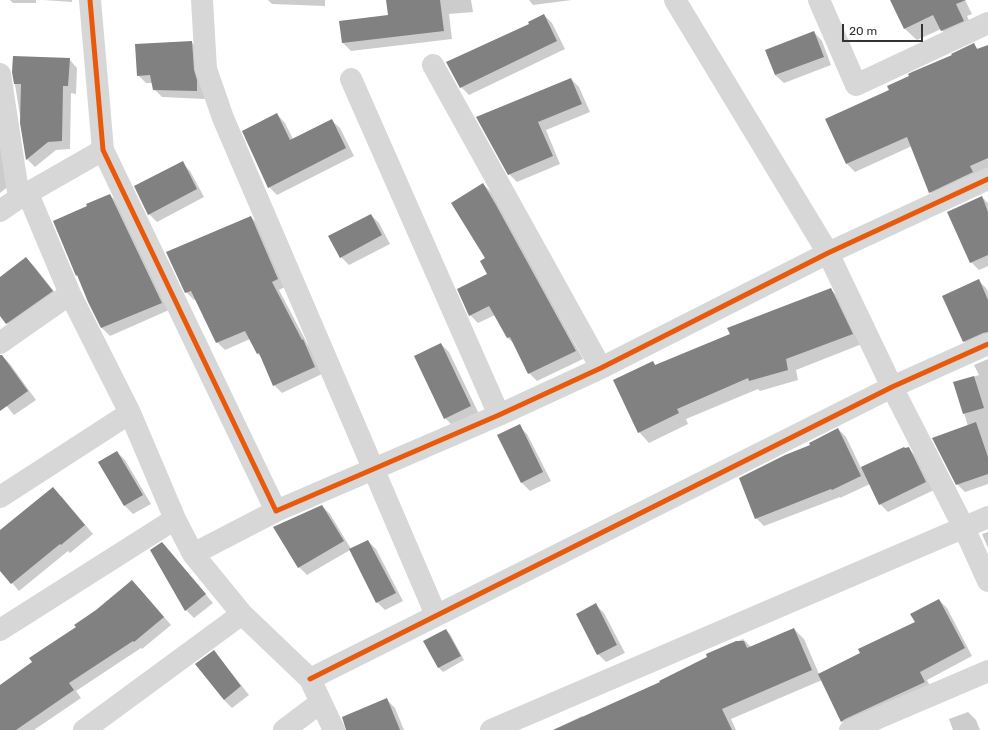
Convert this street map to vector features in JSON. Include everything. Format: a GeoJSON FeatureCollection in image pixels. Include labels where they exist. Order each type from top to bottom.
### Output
{"type":"FeatureCollection","features":[{"type":"Feature","properties":{"kind":"street"},"geometry":{"type":"LineString","coordinates":[[90,0],[103,150],[276,511]]}},
{"type":"Feature","properties":{"kind":"street"},"geometry":{"type":"LineString","coordinates":[[202,0],[206,69],[223,118],[375,469],[436,615]]}},
{"type":"Feature","properties":{"kind":"street"},"geometry":{"type":"LineString","coordinates":[[675,0],[828,253],[892,388],[964,528],[988,581]]}},
{"type":"Feature","properties":{"kind":"street"},"geometry":{"type":"LineString","coordinates":[[819,0],[856,85],[988,23]]}},
{"type":"Feature","properties":{"kind":"street"},"geometry":{"type":"LineString","coordinates":[[434,65],[601,368]]}},
{"type":"Feature","properties":{"kind":"street"},"geometry":{"type":"LineString","coordinates":[[0,74],[23,196],[130,413],[175,519],[193,554],[242,614],[310,679],[334,730]]}},
{"type":"Feature","properties":{"kind":"street"},"geometry":{"type":"LineString","coordinates":[[351,79],[499,415]]}},
{"type":"Feature","properties":{"kind":"street"},"geometry":{"type":"LineString","coordinates":[[0,211],[103,150]]}},
{"type":"Feature","properties":{"kind":"street"},"geometry":{"type":"LineString","coordinates":[[193,554],[276,511],[499,415],[601,368],[828,253],[988,179]]}},
{"type":"Feature","properties":{"kind":"street"},"geometry":{"type":"LineString","coordinates":[[0,343],[70,294]]}},
{"type":"Feature","properties":{"kind":"street"},"geometry":{"type":"LineString","coordinates":[[310,679],[892,388],[988,344]]}},
{"type":"Feature","properties":{"kind":"street"},"geometry":{"type":"LineString","coordinates":[[0,497],[130,413]]}},
{"type":"Feature","properties":{"kind":"street"},"geometry":{"type":"LineString","coordinates":[[491,730],[988,517]]}},
{"type":"Feature","properties":{"kind":"street"},"geometry":{"type":"LineString","coordinates":[[0,630],[175,519]]}},
{"type":"Feature","properties":{"kind":"street"},"geometry":{"type":"LineString","coordinates":[[84,730],[242,614]]}},
{"type":"Feature","properties":{"kind":"street"},"geometry":{"type":"LineString","coordinates":[[850,730],[988,671]]}},
{"type":"Feature","properties":{"kind":"street"},"geometry":{"type":"LineString","coordinates":[[284,730],[321,702]]}},
{"type":"Feature","properties":{"kind":"building"},"geometry":{"type":"Polygon","coordinates":[[[386,0],[440,0],[444,31],[342,43],[339,21],[388,15],[386,0]]]}},
{"type":"Feature","properties":{"kind":"building"},"geometry":{"type":"Polygon","coordinates":[[[890,0],[966,0],[956,4],[964,21],[941,31],[933,15],[904,29],[890,0]]]}},
{"type":"Feature","properties":{"kind":"building"},"geometry":{"type":"Polygon","coordinates":[[[544,14],[557,41],[460,88],[446,62],[529,24],[528,22],[544,14]]]}},
{"type":"Feature","properties":{"kind":"building"},"geometry":{"type":"Polygon","coordinates":[[[814,31],[824,57],[775,75],[765,50],[814,31]]]}},
{"type":"Feature","properties":{"kind":"building"},"geometry":{"type":"Polygon","coordinates":[[[192,41],[197,91],[153,90],[150,75],[137,76],[135,44],[192,41]]]}},
{"type":"Feature","properties":{"kind":"building"},"geometry":{"type":"Polygon","coordinates":[[[974,43],[977,49],[988,45],[988,158],[970,166],[973,172],[929,193],[907,137],[846,164],[825,119],[889,90],[887,86],[909,76],[908,74],[952,55],[951,54],[974,43]]]}},
{"type":"Feature","properties":{"kind":"building"},"geometry":{"type":"Polygon","coordinates":[[[13,56],[70,58],[68,86],[63,86],[62,141],[48,142],[26,160],[20,123],[21,84],[14,84],[12,72],[13,56]]]}},
{"type":"Feature","properties":{"kind":"building"},"geometry":{"type":"Polygon","coordinates":[[[571,78],[582,104],[538,122],[553,156],[508,175],[476,117],[571,78]]]}},
{"type":"Feature","properties":{"kind":"building"},"geometry":{"type":"Polygon","coordinates":[[[277,113],[290,140],[332,119],[346,148],[268,188],[242,131],[277,113]]]}},
{"type":"Feature","properties":{"kind":"building"},"geometry":{"type":"Polygon","coordinates":[[[183,161],[197,189],[148,215],[134,186],[183,161]]]}},
{"type":"Feature","properties":{"kind":"building"},"geometry":{"type":"Polygon","coordinates":[[[483,183],[576,351],[528,374],[510,337],[507,338],[489,306],[469,316],[457,289],[487,274],[480,261],[485,258],[451,203],[483,183]]]}},
{"type":"Feature","properties":{"kind":"building"},"geometry":{"type":"Polygon","coordinates":[[[110,194],[162,303],[101,328],[77,275],[76,276],[53,221],[87,206],[86,204],[110,194]]]}},
{"type":"Feature","properties":{"kind":"building"},"geometry":{"type":"Polygon","coordinates":[[[982,196],[988,212],[988,255],[970,263],[947,212],[982,196]]]}},
{"type":"Feature","properties":{"kind":"building"},"geometry":{"type":"Polygon","coordinates":[[[371,214],[382,235],[340,258],[328,236],[371,214]]]}},
{"type":"Feature","properties":{"kind":"building"},"geometry":{"type":"Polygon","coordinates":[[[251,216],[278,279],[272,282],[302,340],[303,339],[315,367],[273,386],[259,353],[257,354],[245,331],[216,343],[191,291],[185,293],[166,252],[251,216]]]}},
{"type":"Feature","properties":{"kind":"building"},"geometry":{"type":"Polygon","coordinates":[[[26,257],[53,291],[6,324],[0,316],[0,277],[26,257]]]}},
{"type":"Feature","properties":{"kind":"building"},"geometry":{"type":"Polygon","coordinates":[[[979,279],[988,300],[988,332],[963,342],[942,296],[979,279]]]}},
{"type":"Feature","properties":{"kind":"building"},"geometry":{"type":"Polygon","coordinates":[[[831,288],[853,334],[786,359],[788,370],[749,381],[748,378],[677,409],[679,413],[638,433],[613,380],[653,361],[655,365],[730,334],[727,328],[831,288]]]}},
{"type":"Feature","properties":{"kind":"building"},"geometry":{"type":"Polygon","coordinates":[[[441,343],[471,406],[444,419],[414,356],[441,343]]]}},
{"type":"Feature","properties":{"kind":"building"},"geometry":{"type":"Polygon","coordinates":[[[0,355],[2,355],[28,391],[0,411],[0,355]]]}},
{"type":"Feature","properties":{"kind":"building"},"geometry":{"type":"Polygon","coordinates":[[[974,376],[984,408],[963,414],[953,382],[974,376]]]}},
{"type":"Feature","properties":{"kind":"building"},"geometry":{"type":"Polygon","coordinates":[[[976,422],[988,457],[988,474],[956,485],[932,438],[976,422]]]}},
{"type":"Feature","properties":{"kind":"building"},"geometry":{"type":"Polygon","coordinates":[[[520,424],[543,472],[521,483],[497,435],[520,424]]]}},
{"type":"Feature","properties":{"kind":"building"},"geometry":{"type":"Polygon","coordinates":[[[838,428],[861,476],[832,490],[831,489],[755,519],[739,478],[785,455],[810,445],[809,443],[838,428]]]}},
{"type":"Feature","properties":{"kind":"building"},"geometry":{"type":"Polygon","coordinates":[[[904,447],[909,447],[926,482],[879,505],[861,467],[904,447]]]}},
{"type":"Feature","properties":{"kind":"building"},"geometry":{"type":"Polygon","coordinates":[[[117,451],[143,495],[124,506],[98,462],[117,451]]]}},
{"type":"Feature","properties":{"kind":"building"},"geometry":{"type":"Polygon","coordinates":[[[53,487],[85,525],[11,584],[0,571],[0,530],[53,487]]]}},
{"type":"Feature","properties":{"kind":"building"},"geometry":{"type":"Polygon","coordinates":[[[322,505],[344,541],[298,568],[273,527],[322,505]]]}},
{"type":"Feature","properties":{"kind":"building"},"geometry":{"type":"Polygon","coordinates":[[[368,540],[396,593],[376,603],[349,549],[368,540]]]}},
{"type":"Feature","properties":{"kind":"building"},"geometry":{"type":"Polygon","coordinates":[[[162,542],[206,594],[185,611],[150,550],[162,542]]]}},
{"type":"Feature","properties":{"kind":"building"},"geometry":{"type":"Polygon","coordinates":[[[132,580],[164,617],[134,642],[133,641],[69,683],[74,690],[16,730],[0,730],[0,685],[32,662],[29,658],[76,627],[74,625],[96,610],[132,580]]]}},
{"type":"Feature","properties":{"kind":"building"},"geometry":{"type":"Polygon","coordinates":[[[939,599],[965,648],[920,672],[925,682],[841,722],[818,674],[860,653],[858,649],[915,622],[910,614],[939,599]]]}},
{"type":"Feature","properties":{"kind":"building"},"geometry":{"type":"Polygon","coordinates":[[[596,603],[617,645],[597,655],[576,614],[596,603]]]}},
{"type":"Feature","properties":{"kind":"building"},"geometry":{"type":"Polygon","coordinates":[[[794,628],[812,670],[722,709],[732,730],[553,730],[660,682],[659,681],[707,657],[706,654],[736,641],[744,641],[747,648],[794,628]]]}},
{"type":"Feature","properties":{"kind":"building"},"geometry":{"type":"Polygon","coordinates":[[[446,629],[461,656],[438,668],[423,641],[446,629]]]}},
{"type":"Feature","properties":{"kind":"building"},"geometry":{"type":"Polygon","coordinates":[[[214,650],[241,686],[224,700],[195,664],[214,650]]]}},
{"type":"Feature","properties":{"kind":"building"},"geometry":{"type":"Polygon","coordinates":[[[387,698],[400,730],[346,730],[342,717],[387,698]]]}},
{"type":"Feature","properties":{"kind":"cycle path"},"geometry":{"type":"LineString","coordinates":[[90,0],[103,150],[276,511],[499,415],[601,368],[828,253],[988,179]]}},
{"type":"Feature","properties":{"kind":"cycle path"},"geometry":{"type":"LineString","coordinates":[[310,679],[892,387],[988,344]]}}]}
